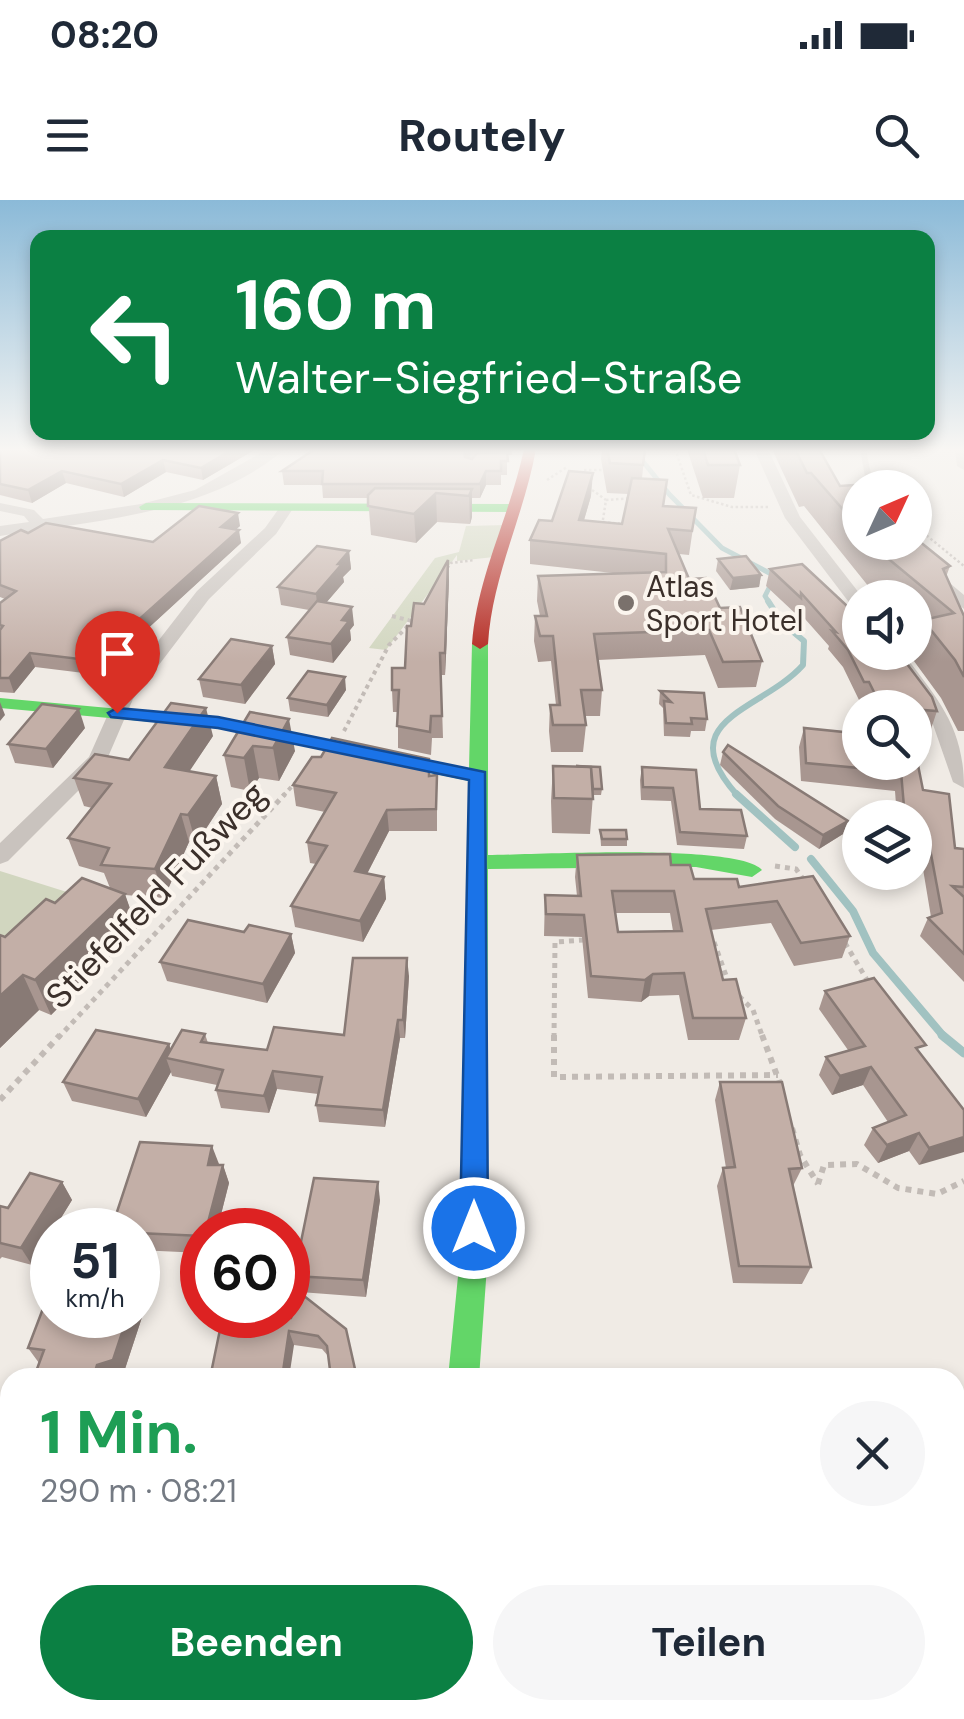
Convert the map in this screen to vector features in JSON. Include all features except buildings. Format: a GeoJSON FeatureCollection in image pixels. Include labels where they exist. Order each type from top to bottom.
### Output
{"type":"FeatureCollection","features":[{"type":"Feature","properties":{"kind":"main road"},"geometry":{"type":"LineString","coordinates":[[465,1368],[474,1266],[480,608],[484,584],[508,520]]}},
{"type":"Feature","properties":{"kind":"main road"},"geometry":{"type":"LineString","coordinates":[[0,703],[218,722],[478,776]]}},
{"type":"Feature","properties":{"kind":"main road"},"geometry":{"type":"LineString","coordinates":[[477,862],[696,860],[757,868]]}},
{"type":"Feature","properties":{"kind":"street"},"geometry":{"type":"LineString","coordinates":[[35,520],[38,524]]}},
{"type":"Feature","properties":{"kind":"street"},"geometry":{"type":"LineString","coordinates":[[0,531],[64,520]]}},
{"type":"Feature","properties":{"kind":"street"},"geometry":{"type":"LineString","coordinates":[[0,856],[98,760],[124,698],[203,595],[278,520]]}},
{"type":"Feature","properties":{"kind":"street"},"geometry":{"type":"LineString","coordinates":[[796,520],[842,581]]}},
{"type":"Feature","properties":{"kind":"street"},"geometry":{"type":"LineString","coordinates":[[912,560],[964,604]]}},
{"type":"Feature","properties":{"kind":"street"},"geometry":{"type":"LineString","coordinates":[[906,670],[938,712],[964,782]]}},
{"type":"Feature","properties":{"kind":"path"},"geometry":{"type":"LineString","coordinates":[[598,540],[603,522],[641,525]]}},
{"type":"Feature","properties":{"kind":"path"},"geometry":{"type":"LineString","coordinates":[[932,540],[964,566]]}},
{"type":"Feature","properties":{"kind":"path"},"geometry":{"type":"LineString","coordinates":[[443,574],[451,563],[497,557]]}},
{"type":"Feature","properties":{"kind":"path","name":"Stiefelfeld Fußweg"},"geometry":{"type":"LineString","coordinates":[[0,1100],[334,746],[363,700],[389,645],[415,618],[392,616]]}},
{"type":"Feature","properties":{"kind":"path"},"geometry":{"type":"LineString","coordinates":[[757,868],[796,869],[805,882]]}},
{"type":"Feature","properties":{"kind":"path"},"geometry":{"type":"LineString","coordinates":[[710,933],[730,988],[753,1010],[782,1092]]}},
{"type":"Feature","properties":{"kind":"path"},"geometry":{"type":"LineString","coordinates":[[594,940],[555,942],[554,1077],[778,1076]]}},
{"type":"Feature","properties":{"kind":"path"},"geometry":{"type":"LineString","coordinates":[[842,940],[872,988]]}},
{"type":"Feature","properties":{"kind":"path"},"geometry":{"type":"LineString","coordinates":[[791,1124],[800,1156],[818,1184],[824,1165],[857,1164],[898,1188],[937,1194],[964,1181]]}},
{"type":"Feature","properties":{"kind":"green space"},"geometry":{"type":"Polygon","coordinates":[[[507,525],[494,557],[457,561],[457,555],[386,650],[369,648],[435,558],[459,552],[466,526],[507,525]]]}},
{"type":"Feature","properties":{"kind":"green space"},"geometry":{"type":"Polygon","coordinates":[[[0,871],[70,893],[0,961],[0,871]]]}},
{"type":"Feature","properties":{"kind":"waterway"},"geometry":{"type":"LineString","coordinates":[[694,520],[722,548],[775,576],[765,596],[770,604]]}},
{"type":"Feature","properties":{"kind":"waterway"},"geometry":{"type":"LineString","coordinates":[[768,601],[779,618]]}},
{"type":"Feature","properties":{"kind":"waterway"},"geometry":{"type":"LineString","coordinates":[[738,795],[719,770],[713,750],[717,733],[729,719],[803,665],[804,641],[785,625]]}},
{"type":"Feature","properties":{"kind":"waterway"},"geometry":{"type":"LineString","coordinates":[[738,795],[795,847]]}},
{"type":"Feature","properties":{"kind":"waterway"},"geometry":{"type":"LineString","coordinates":[[811,859],[853,911],[873,953],[943,1036]]}},
{"type":"Feature","properties":{"kind":"waterway"},"geometry":{"type":"LineString","coordinates":[[943,1036],[964,1053]]}},
{"type":"Feature","properties":{"kind":"traffic: fast"},"geometry":{"type":"LineString","coordinates":[[464,1368],[473,1266],[480,644]]}},
{"type":"Feature","properties":{"kind":"traffic: fast"},"geometry":{"type":"LineString","coordinates":[[0,703],[218,723],[478,777]]}},
{"type":"Feature","properties":{"kind":"traffic: fast"},"geometry":{"type":"LineString","coordinates":[[477,862],[696,860],[752,870]]}},
{"type":"Feature","properties":{"kind":"traffic: jam"},"geometry":{"type":"LineString","coordinates":[[480,644],[486,593],[511,520]]}},
{"type":"Feature","properties":{"kind":"place","name":"Atlas Sport Hotel"},"geometry":{"type":"Point","coordinates":[626,603]}},
{"type":"Feature","properties":{"kind":"route"},"geometry":{"type":"LineString","coordinates":[[117,713],[218,722],[478,776],[474,1228]]}}]}
